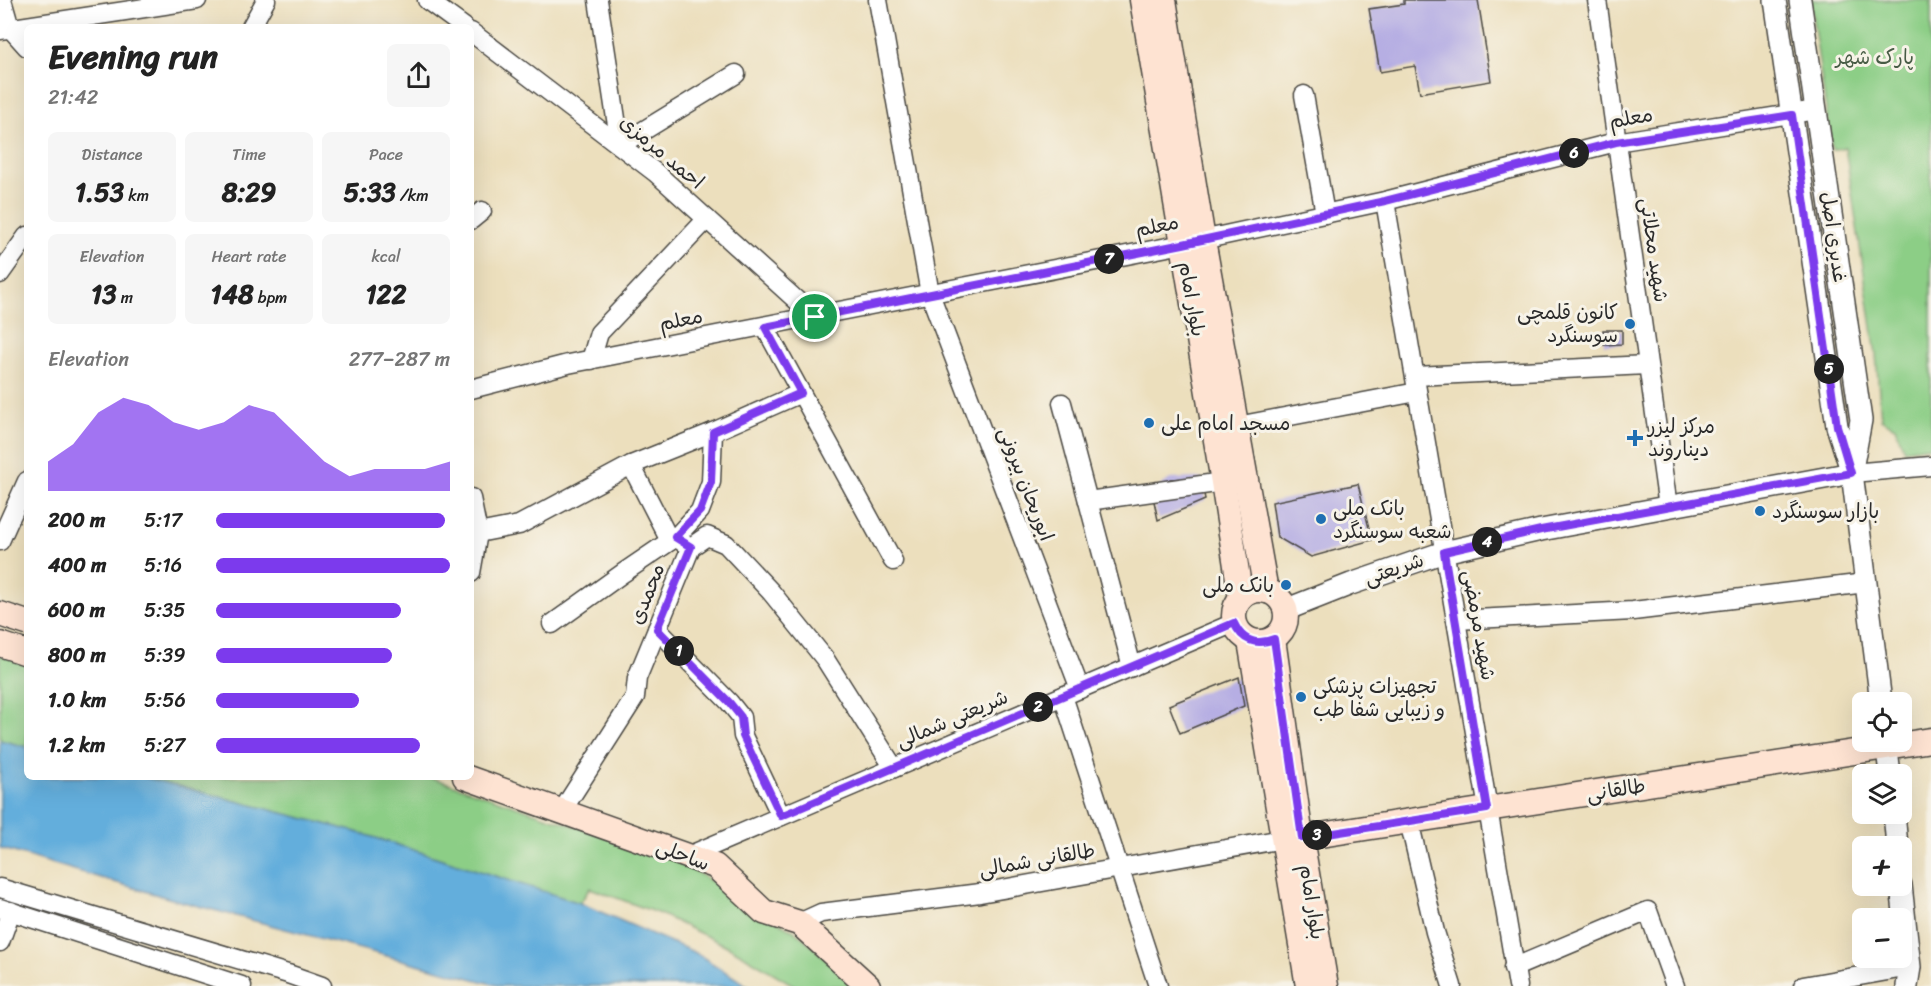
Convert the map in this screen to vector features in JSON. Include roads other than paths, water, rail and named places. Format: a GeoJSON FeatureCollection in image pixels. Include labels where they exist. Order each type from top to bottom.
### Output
{"type":"FeatureCollection","features":[{"type":"Feature","properties":{"kind":"main road","name":"بلوار امام"},"geometry":{"type":"LineString","coordinates":[[1142,0],[1193,242],[1237,426],[1266,591]]}},
{"type":"Feature","properties":{"kind":"main road","name":"بلوار امام"},"geometry":{"type":"LineString","coordinates":[[1164,0],[1223,482],[1241,598]]}},
{"type":"Feature","properties":{"kind":"main road"},"geometry":{"type":"LineString","coordinates":[[1253,591],[1266,591],[1278,598],[1285,610],[1284,627],[1274,639],[1266,642],[1250,641],[1243,637],[1234,623],[1234,610],[1241,598],[1253,591]]}},
{"type":"Feature","properties":{"kind":"main road"},"geometry":{"type":"LineString","coordinates":[[0,614],[24,622]]}},
{"type":"Feature","properties":{"kind":"main road","name":"بلوار امام"},"geometry":{"type":"LineString","coordinates":[[1274,639],[1308,986]]}},
{"type":"Feature","properties":{"kind":"main road","name":"بلوار امام"},"geometry":{"type":"LineString","coordinates":[[1250,641],[1326,986]]}},
{"type":"Feature","properties":{"kind":"main road"},"geometry":{"type":"LineString","coordinates":[[0,644],[24,651]]}},
{"type":"Feature","properties":{"kind":"main road","name":"طالقانی"},"geometry":{"type":"LineString","coordinates":[[1912,742],[1931,740]]}},
{"type":"Feature","properties":{"kind":"main road","name":"طالقانی"},"geometry":{"type":"LineString","coordinates":[[1292,839],[1852,750]]}},
{"type":"Feature","properties":{"kind":"main road","name":"ساحلی"},"geometry":{"type":"LineString","coordinates":[[473,780],[715,866],[764,912],[799,923],[868,986]]}},
{"type":"Feature","properties":{"kind":"street"},"geometry":{"type":"LineString","coordinates":[[3,0],[5,29],[24,45]]}},
{"type":"Feature","properties":{"kind":"street"},"geometry":{"type":"LineString","coordinates":[[31,24],[130,5],[197,0]]}},
{"type":"Feature","properties":{"kind":"street"},"geometry":{"type":"LineString","coordinates":[[253,24],[266,0]]}},
{"type":"Feature","properties":{"kind":"street"},"geometry":{"type":"LineString","coordinates":[[428,0],[460,24]]}},
{"type":"Feature","properties":{"kind":"street"},"geometry":{"type":"LineString","coordinates":[[598,0],[620,145],[736,74]]}},
{"type":"Feature","properties":{"kind":"street","name":"ابوریحان بیرونی"},"geometry":{"type":"LineString","coordinates":[[878,0],[930,294],[1080,689]]}},
{"type":"Feature","properties":{"kind":"street","name":"شهید محلاتی"},"geometry":{"type":"LineString","coordinates":[[1598,0],[1668,507]]}},
{"type":"Feature","properties":{"kind":"street","name":"غدیری اصل"},"geometry":{"type":"LineString","coordinates":[[1775,0],[1837,426],[1851,473],[1880,692]]}},
{"type":"Feature","properties":{"kind":"street","name":"غدیری اصل"},"geometry":{"type":"LineString","coordinates":[[1800,0],[1861,420],[1851,473]]}},
{"type":"Feature","properties":{"kind":"street"},"geometry":{"type":"LineString","coordinates":[[5,29],[24,25]]}},
{"type":"Feature","properties":{"kind":"street","name":"احمد مرمزی"},"geometry":{"type":"LineString","coordinates":[[474,34],[656,173],[815,317]]}},
{"type":"Feature","properties":{"kind":"street"},"geometry":{"type":"LineString","coordinates":[[1304,95],[1325,214]]}},
{"type":"Feature","properties":{"kind":"street","name":"معلم"},"geometry":{"type":"LineString","coordinates":[[474,388],[591,360],[1325,214],[1616,142],[1816,110]]}},
{"type":"Feature","properties":{"kind":"street","name":"شهید مرمضی"},"geometry":{"type":"LineString","coordinates":[[1385,201],[1516,977]]}},
{"type":"Feature","properties":{"kind":"street"},"geometry":{"type":"LineString","coordinates":[[591,360],[599,333],[707,219]]}},
{"type":"Feature","properties":{"kind":"street"},"geometry":{"type":"LineString","coordinates":[[0,274],[24,240]]}},
{"type":"Feature","properties":{"kind":"street"},"geometry":{"type":"LineString","coordinates":[[765,327],[893,561]]}},
{"type":"Feature","properties":{"kind":"street"},"geometry":{"type":"LineString","coordinates":[[1237,426],[1416,384],[1647,365]]}},
{"type":"Feature","properties":{"kind":"street"},"geometry":{"type":"LineString","coordinates":[[478,533],[519,525],[631,465],[801,393]]}},
{"type":"Feature","properties":{"kind":"street"},"geometry":{"type":"LineString","coordinates":[[1062,403],[1132,667]]}},
{"type":"Feature","properties":{"kind":"street"},"geometry":{"type":"LineString","coordinates":[[679,542],[700,511],[711,482],[713,432]]}},
{"type":"Feature","properties":{"kind":"street"},"geometry":{"type":"LineString","coordinates":[[631,465],[679,542]]}},
{"type":"Feature","properties":{"kind":"street","name":"شریعتی"},"geometry":{"type":"LineString","coordinates":[[1285,610],[1444,552],[1541,530],[1851,473],[1931,466]]}},
{"type":"Feature","properties":{"kind":"street"},"geometry":{"type":"LineString","coordinates":[[1088,501],[1223,482]]}},
{"type":"Feature","properties":{"kind":"street"},"geometry":{"type":"LineString","coordinates":[[0,541],[24,488]]}},
{"type":"Feature","properties":{"kind":"street"},"geometry":{"type":"LineString","coordinates":[[474,513],[478,533],[474,556]]}},
{"type":"Feature","properties":{"kind":"street"},"geometry":{"type":"LineString","coordinates":[[552,624],[679,542],[707,536],[726,544],[771,592],[825,659],[894,768]]}},
{"type":"Feature","properties":{"kind":"street","name":"محمدی"},"geometry":{"type":"LineString","coordinates":[[562,812],[635,696],[637,678],[657,629],[679,542]]}},
{"type":"Feature","properties":{"kind":"street"},"geometry":{"type":"LineString","coordinates":[[1456,620],[1633,611],[1866,583]]}},
{"type":"Feature","properties":{"kind":"street","name":"شریعتی شمالی"},"geometry":{"type":"LineString","coordinates":[[688,856],[1234,623]]}},
{"type":"Feature","properties":{"kind":"street"},"geometry":{"type":"LineString","coordinates":[[657,629],[741,717],[743,736],[781,816]]}},
{"type":"Feature","properties":{"kind":"street"},"geometry":{"type":"LineString","coordinates":[[1063,696],[1158,986]]}},
{"type":"Feature","properties":{"kind":"street"},"geometry":{"type":"LineString","coordinates":[[1409,821],[1435,932],[1452,986]]}},
{"type":"Feature","properties":{"kind":"street","name":"طالقانی شمالی"},"geometry":{"type":"LineString","coordinates":[[799,923],[821,913],[980,893],[1292,839]]}},
{"type":"Feature","properties":{"kind":"street"},"geometry":{"type":"LineString","coordinates":[[0,888],[322,986]]}},
{"type":"Feature","properties":{"kind":"street"},"geometry":{"type":"LineString","coordinates":[[1803,986],[1908,976],[1903,896]]}},
{"type":"Feature","properties":{"kind":"street"},"geometry":{"type":"LineString","coordinates":[[0,942],[6,909],[242,986]]}},
{"type":"Feature","properties":{"kind":"street"},"geometry":{"type":"LineString","coordinates":[[1516,977],[1648,911],[1675,986]]}},
{"type":"Feature","properties":{"kind":"water"},"geometry":{"type":"Polygon","coordinates":[[[0,740],[24,746],[24,780],[155,780],[360,833],[580,903],[696,953],[748,986],[500,986],[168,898],[0,848],[0,740]]]}},
{"type":"Feature","properties":{"kind":"place","name":"کانون قلمچی سوسنگرد"},"geometry":{"type":"Point","coordinates":[1630,324]}},
{"type":"Feature","properties":{"kind":"place","name":"مسجد امام علی"},"geometry":{"type":"Point","coordinates":[1149,423]}},
{"type":"Feature","properties":{"kind":"place","name":"مرکز لیزر دیناروند"},"geometry":{"type":"Point","coordinates":[1635,438]}},
{"type":"Feature","properties":{"kind":"place","name":"بازار سوسنگرد"},"geometry":{"type":"Point","coordinates":[1760,511]}},
{"type":"Feature","properties":{"kind":"place","name":"بانک ملی شعبه سوسنگرد"},"geometry":{"type":"Point","coordinates":[1321,519]}},
{"type":"Feature","properties":{"kind":"place","name":"بانک ملی"},"geometry":{"type":"Point","coordinates":[1286,585]}},
{"type":"Feature","properties":{"kind":"place","name":"تجهیزات پزشکی و زیبایی شفا طب"},"geometry":{"type":"Point","coordinates":[1301,697]}},
{"type":"Feature","properties":{"kind":"park label","name":"پارک شهر"},"geometry":{"type":"Point","coordinates":[1875,57]}}]}
